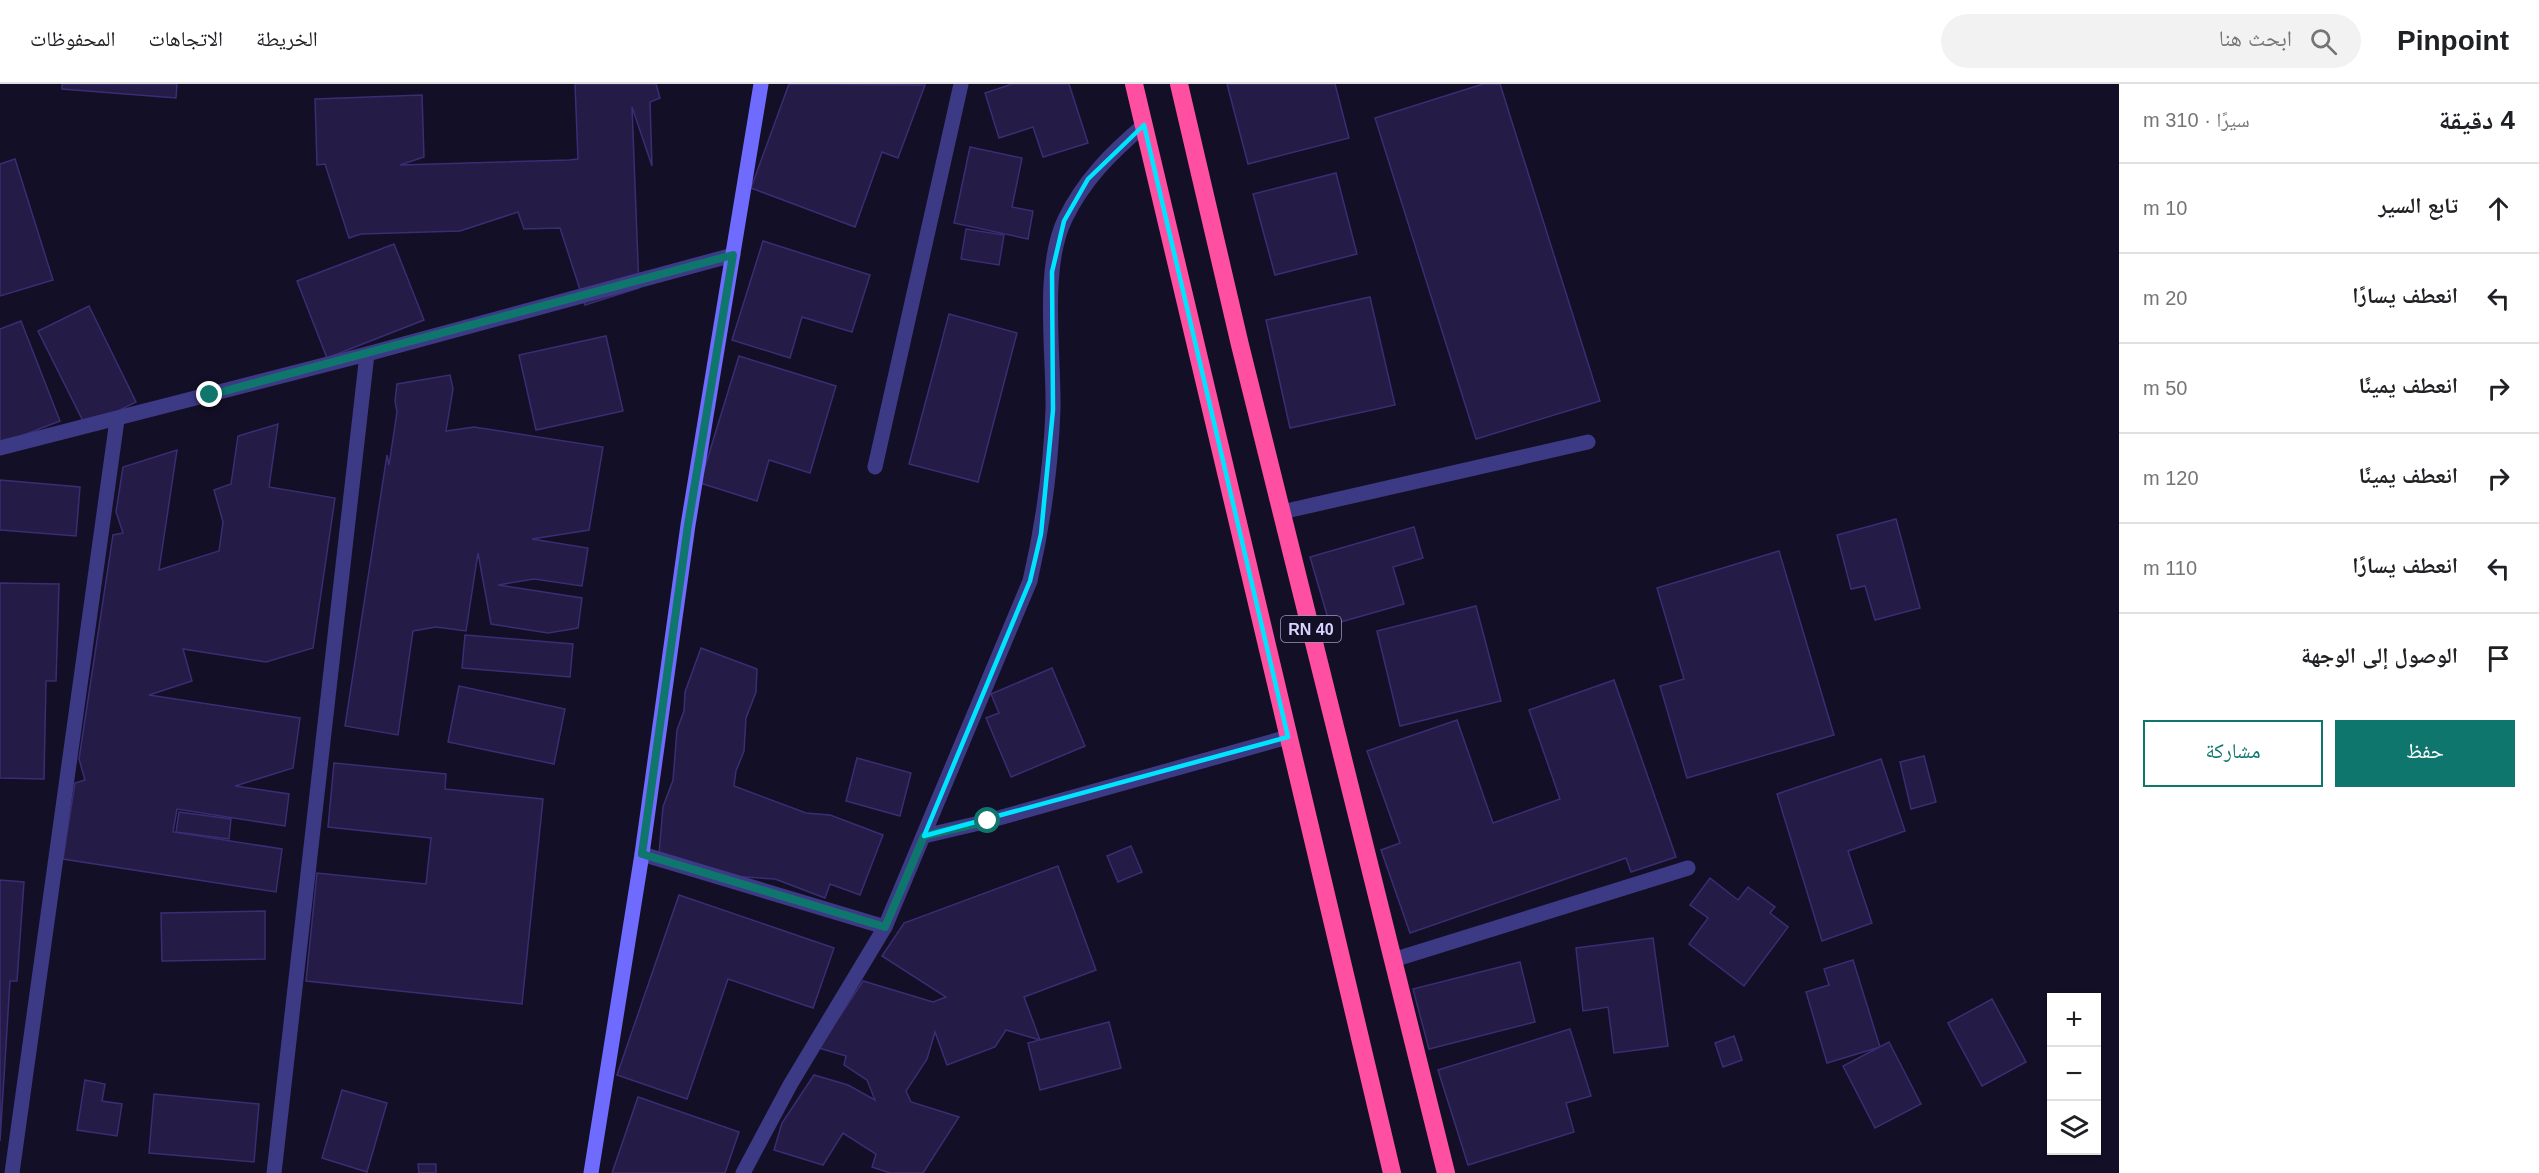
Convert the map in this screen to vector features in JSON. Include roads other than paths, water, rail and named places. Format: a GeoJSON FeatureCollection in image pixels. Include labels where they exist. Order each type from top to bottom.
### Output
{"type":"FeatureCollection","features":[{"type":"Feature","properties":{"kind":"highway","name":"RN 40"},"geometry":{"type":"LineString","coordinates":[[1134,84],[1392,1173]]}},
{"type":"Feature","properties":{"kind":"highway","name":"RN 40"},"geometry":{"type":"LineString","coordinates":[[1179,84],[1282,512],[1446,1173]]}},
{"type":"Feature","properties":{"kind":"street"},"geometry":{"type":"LineString","coordinates":[[591,1173],[642,854],[687,537],[761,84]]}},
{"type":"Feature","properties":{"kind":"street"},"geometry":{"type":"LineString","coordinates":[[874,466],[961,84]]}},
{"type":"Feature","properties":{"kind":"street"},"geometry":{"type":"LineString","coordinates":[[744,1173],[790,1085],[885,927],[1030,581],[1041,534],[1053,410],[1052,272],[1064,221],[1088,179],[1110,154],[1144,126]]}},
{"type":"Feature","properties":{"kind":"street"},"geometry":{"type":"LineString","coordinates":[[0,448],[117,420],[733,255]]}},
{"type":"Feature","properties":{"kind":"street"},"geometry":{"type":"LineString","coordinates":[[274,1173],[367,354]]}},
{"type":"Feature","properties":{"kind":"street"},"geometry":{"type":"LineString","coordinates":[[12,1173],[117,420]]}},
{"type":"Feature","properties":{"kind":"street"},"geometry":{"type":"LineString","coordinates":[[1282,512],[1588,442]]}},
{"type":"Feature","properties":{"kind":"street"},"geometry":{"type":"LineString","coordinates":[[924,836],[988,821],[1288,737]]}},
{"type":"Feature","properties":{"kind":"street"},"geometry":{"type":"LineString","coordinates":[[642,854],[885,927]]}},
{"type":"Feature","properties":{"kind":"street"},"geometry":{"type":"LineString","coordinates":[[1393,960],[1688,868]]}}]}
